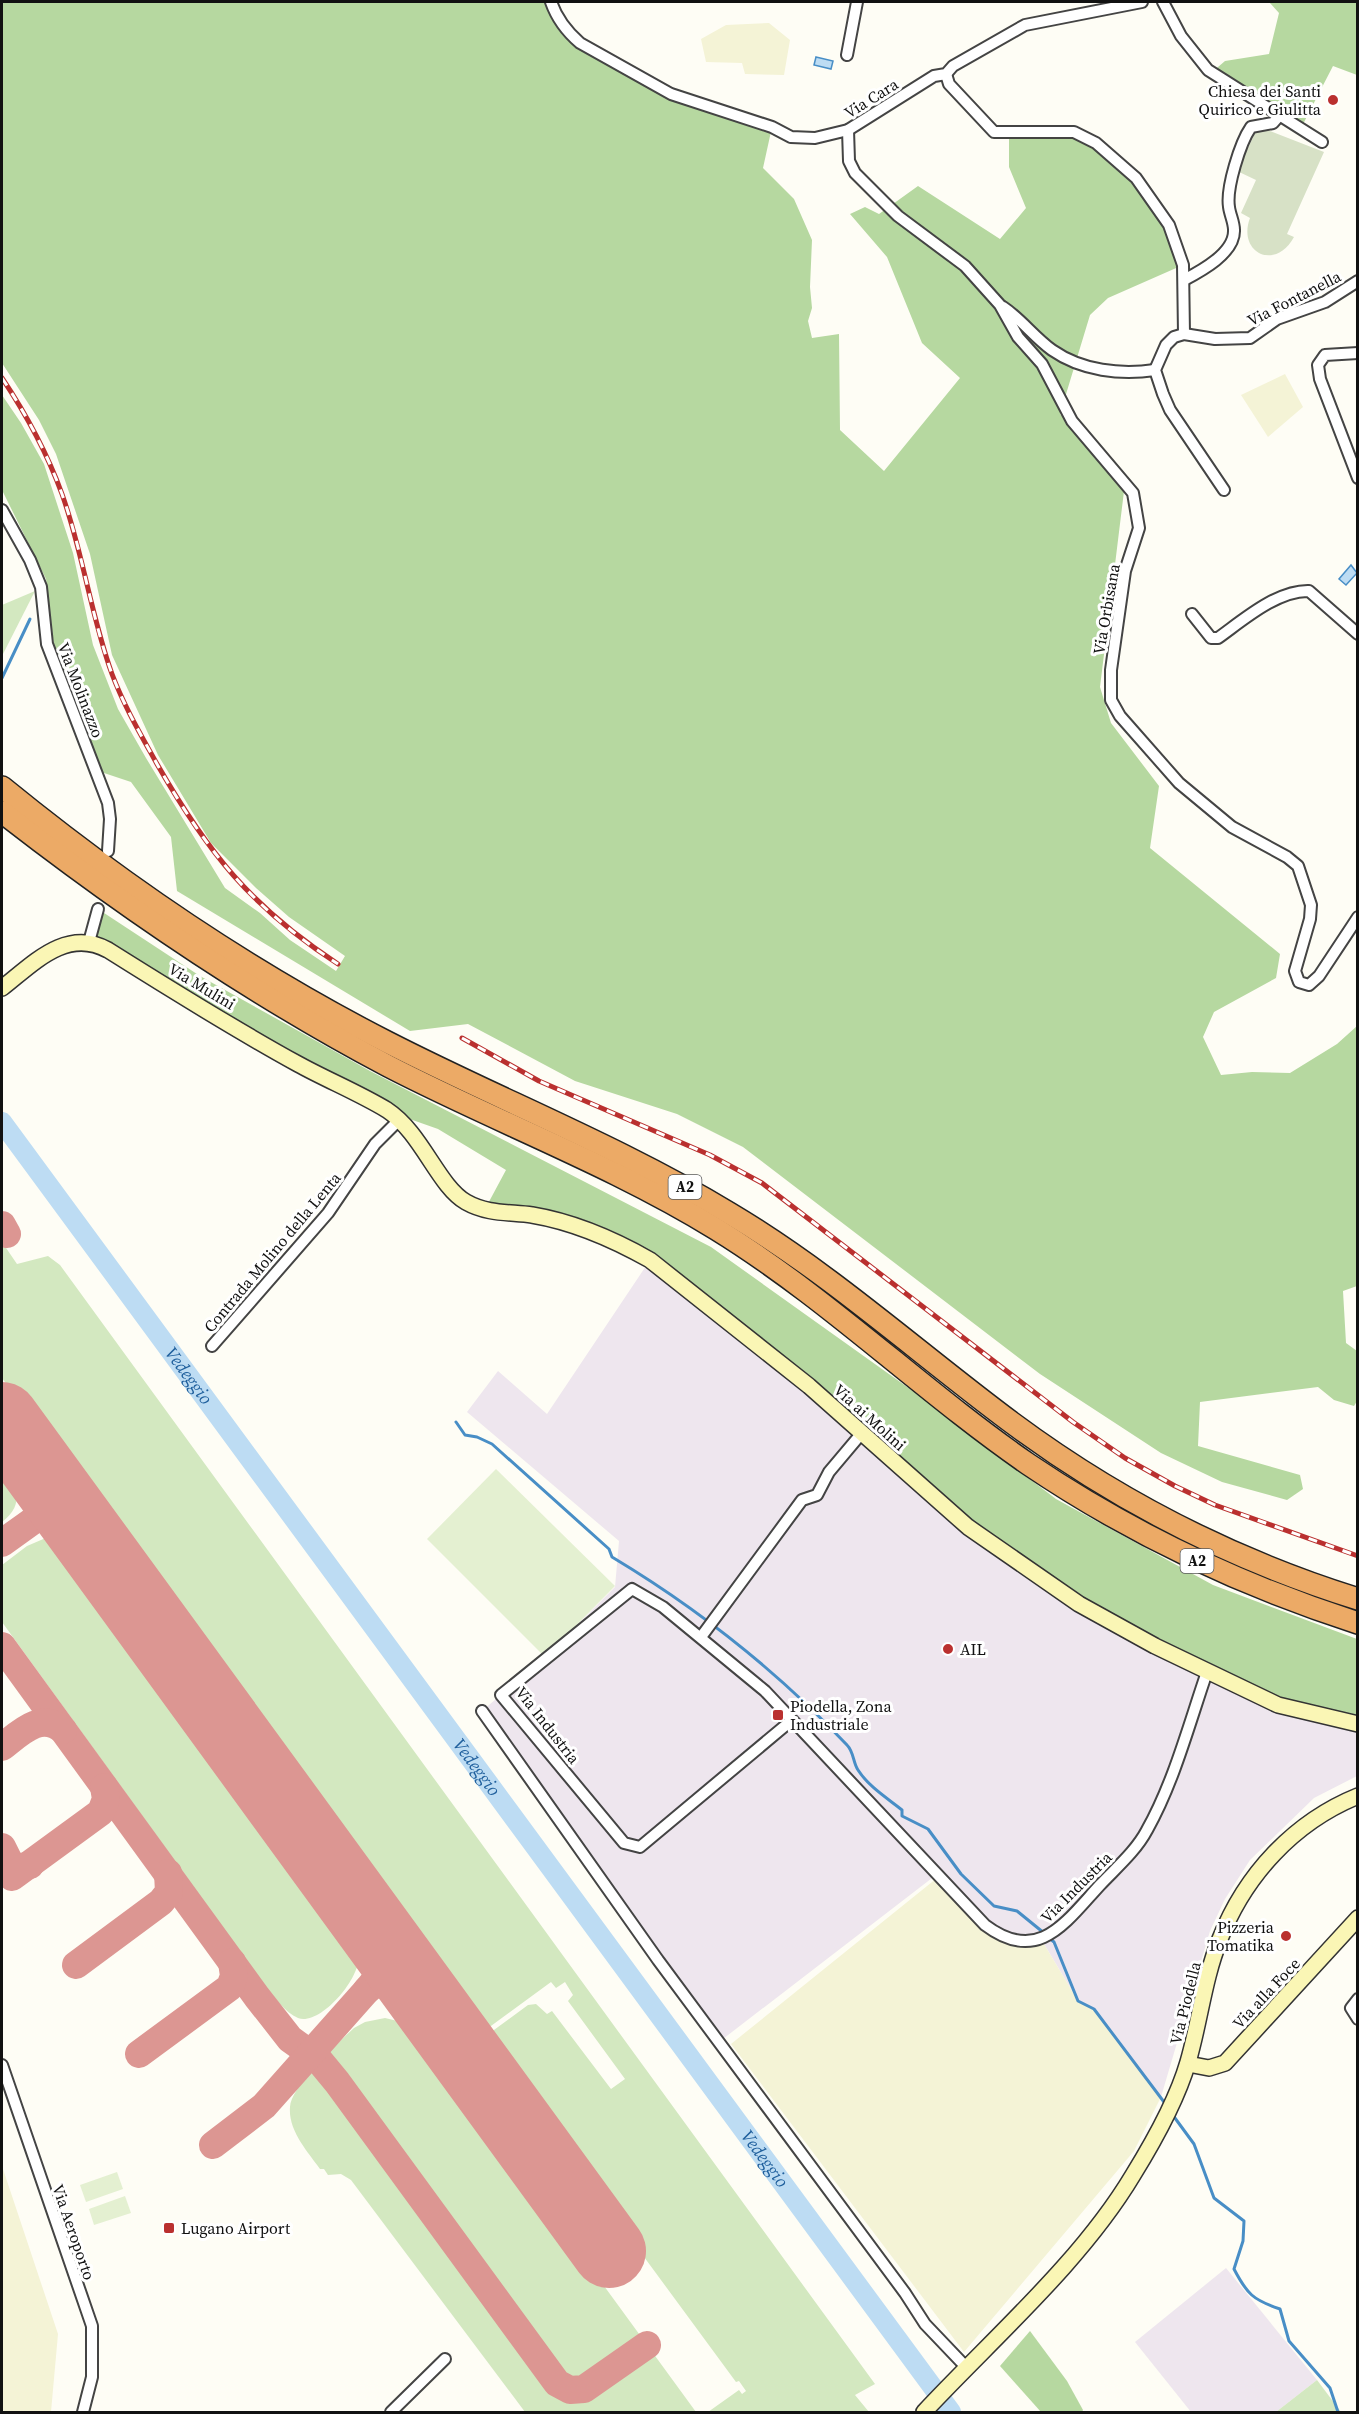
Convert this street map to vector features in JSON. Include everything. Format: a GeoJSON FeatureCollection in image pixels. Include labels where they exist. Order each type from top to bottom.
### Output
{"type":"FeatureCollection","features":[{"type":"Feature","properties":{"kind":"highway","name":"A2"},"geometry":{"type":"LineString","coordinates":[[2,787],[133,887],[281,983],[430,1064],[652,1169],[742,1221],[833,1283],[1015,1425],[1104,1485],[1219,1546],[1321,1587],[1358,1599]]}},
{"type":"Feature","properties":{"kind":"highway","name":"A2"},"geometry":{"type":"LineString","coordinates":[[2,812],[120,902],[274,1002],[399,1071],[633,1183],[716,1229],[816,1297],[1026,1462],[1087,1501],[1216,1569],[1292,1601],[1358,1623]]}},
{"type":"Feature","properties":{"kind":"street","name":"Via Cara"},"geometry":{"type":"LineString","coordinates":[[550,2],[556,18],[580,44],[671,94],[772,127],[791,137],[815,138],[848,130],[934,76],[946,74],[953,66],[1025,25],[1142,2]]}},
{"type":"Feature","properties":{"kind":"street"},"geometry":{"type":"LineString","coordinates":[[847,55],[856,2]]}},
{"type":"Feature","properties":{"kind":"street"},"geometry":{"type":"LineString","coordinates":[[1163,2],[1182,36],[1208,70],[1322,141]]}},
{"type":"Feature","properties":{"kind":"street"},"geometry":{"type":"LineString","coordinates":[[946,74],[949,84],[994,132],[1074,132],[1096,143],[1136,178],[1169,225],[1183,265],[1184,334],[1174,337],[1166,345],[1155,370],[1170,410],[1224,490]]}},
{"type":"Feature","properties":{"kind":"street"},"geometry":{"type":"LineString","coordinates":[[1184,280],[1199,272],[1229,246],[1234,228],[1229,203],[1240,150],[1251,128],[1273,123],[1280,115]]}},
{"type":"Feature","properties":{"kind":"street","name":"Via Orbisana"},"geometry":{"type":"LineString","coordinates":[[848,130],[849,161],[855,173],[898,216],[965,266],[1000,305],[1018,337],[1041,364],[1072,422],[1128,485],[1136,501],[1138,528],[1125,571],[1111,670],[1110,693],[1116,709],[1179,783],[1216,815],[1287,856],[1298,866],[1311,905],[1310,919],[1296,965],[1296,978],[1299,982],[1309,985],[1319,976],[1358,918]]}},
{"type":"Feature","properties":{"kind":"street","name":"Via Fontanella"},"geometry":{"type":"LineString","coordinates":[[1184,334],[1215,339],[1250,338],[1277,319],[1325,302],[1358,281]]}},
{"type":"Feature","properties":{"kind":"street"},"geometry":{"type":"LineString","coordinates":[[1000,305],[1016,315],[1047,346],[1064,357],[1118,373],[1155,370]]}},
{"type":"Feature","properties":{"kind":"street"},"geometry":{"type":"LineString","coordinates":[[1358,353],[1325,355],[1318,365],[1320,379],[1358,478]]}},
{"type":"Feature","properties":{"kind":"street","name":"Via Molinazzo"},"geometry":{"type":"LineString","coordinates":[[2,510],[30,560],[41,587],[47,644],[108,803],[110,819],[108,851]]}},
{"type":"Feature","properties":{"kind":"street"},"geometry":{"type":"LineString","coordinates":[[1192,614],[1211,638],[1218,638],[1268,605],[1296,593],[1309,591],[1358,634]]}},
{"type":"Feature","properties":{"kind":"street"},"geometry":{"type":"LineString","coordinates":[[2,988],[58,946],[72,942],[89,942],[98,909]]}},
{"type":"Feature","properties":{"kind":"street","name":"Via Mulini"},"geometry":{"type":"LineString","coordinates":[[89,942],[108,950],[297,1063],[393,1115]]}},
{"type":"Feature","properties":{"kind":"street","name":"Contrada Molino della Lenta"},"geometry":{"type":"LineString","coordinates":[[212,1346],[328,1213],[393,1115]]}},
{"type":"Feature","properties":{"kind":"street","name":"Via ai Molini"},"geometry":{"type":"LineString","coordinates":[[393,1115],[419,1140],[455,1194],[465,1202],[484,1211],[533,1216],[591,1230],[650,1260],[809,1386],[968,1527],[1061,1591],[1155,1646],[1278,1705],[1358,1724]]}},
{"type":"Feature","properties":{"kind":"street"},"geometry":{"type":"LineString","coordinates":[[701,1637],[802,1500],[817,1495],[829,1472],[861,1434]]}},
{"type":"Feature","properties":{"kind":"street","name":"Via Industria"},"geometry":{"type":"LineString","coordinates":[[792,1720],[640,1847],[624,1843],[501,1695],[632,1588],[663,1606],[765,1691],[985,1925],[1002,1937],[1021,1942],[1041,1939],[1054,1933],[1138,1845],[1148,1830],[1162,1798],[1207,1672]]}},
{"type":"Feature","properties":{"kind":"street"},"geometry":{"type":"LineString","coordinates":[[483,1711],[658,1960],[764,2099],[905,2293],[924,2324],[963,2371]]}},
{"type":"Feature","properties":{"kind":"street","name":"Via Piodella"},"geometry":{"type":"LineString","coordinates":[[924,2412],[1075,2254],[1107,2214],[1133,2175],[1172,2101],[1188,2064],[1219,1940],[1235,1906],[1256,1874],[1280,1847],[1309,1822],[1358,1796]]}},
{"type":"Feature","properties":{"kind":"street","name":"Via alla Foce"},"geometry":{"type":"LineString","coordinates":[[1188,2064],[1209,2068],[1225,2063],[1358,1918]]}},
{"type":"Feature","properties":{"kind":"street"},"geometry":{"type":"LineString","coordinates":[[1358,1999],[1351,2008],[1358,2019]]}},
{"type":"Feature","properties":{"kind":"street","name":"Via Aeroporto"},"geometry":{"type":"LineString","coordinates":[[2,2065],[92,2326],[92,2377],[83,2412]]}},
{"type":"Feature","properties":{"kind":"street"},"geometry":{"type":"LineString","coordinates":[[391,2412],[445,2360]]}},
{"type":"Feature","properties":{"kind":"shaded area"},"geometry":{"type":"Polygon","coordinates":[[[650,1260],[1357,1724],[1357,1776],[1314,1798],[1250,1860],[1225,1899],[1210,1931],[1161,2097],[1094,2009],[1078,2001],[1041,1939],[1002,1937],[936,1875],[719,2042],[482,1711],[545,1657],[615,1587],[619,1541],[467,1412],[498,1371],[547,1414],[650,1260]]]}},
{"type":"Feature","properties":{"kind":"shaded area"},"geometry":{"type":"Polygon","coordinates":[[[1226,2268],[1317,2380],[1276,2412],[1191,2412],[1135,2342],[1226,2268]]]}},
{"type":"Feature","properties":{"kind":"green space"},"geometry":{"type":"Polygon","coordinates":[[[2,2],[551,2],[569,34],[671,94],[772,127],[763,168],[794,199],[812,240],[810,287],[812,308],[808,321],[812,338],[839,334],[840,430],[884,471],[960,378],[922,343],[887,257],[850,214],[865,207],[879,214],[918,186],[1000,239],[1026,208],[1009,167],[1009,133],[1082,135],[1152,198],[1183,265],[1108,298],[1090,315],[1060,414],[1125,483],[1100,687],[1111,723],[1159,786],[1150,848],[1280,954],[1276,978],[1214,1012],[1203,1037],[1221,1075],[1252,1072],[1290,1073],[1337,1044],[1357,1026],[1357,1286],[1343,1291],[1346,1343],[1357,1351],[1357,1401],[1354,1406],[1334,1400],[1318,1387],[1200,1402],[1198,1446],[1300,1475],[1303,1489],[1287,1500],[1222,1482],[1161,1453],[1040,1374],[743,1147],[677,1114],[575,1081],[468,1024],[410,1031],[177,891],[171,837],[131,782],[101,772],[54,646],[46,579],[2,490],[2,395],[44,464],[73,553],[93,645],[118,709],[225,888],[260,913],[290,940],[336,971],[345,956],[289,917],[211,843],[158,755],[112,655],[90,554],[56,454],[39,420],[2,363],[2,2]]]}},
{"type":"Feature","properties":{"kind":"green space"},"geometry":{"type":"Polygon","coordinates":[[[1269,2],[1357,2],[1357,75],[1333,66],[1301,128],[1211,73],[1225,61],[1269,54],[1279,13],[1269,2]]]}},
{"type":"Feature","properties":{"kind":"green space"},"geometry":{"type":"Polygon","coordinates":[[[769,23],[790,40],[784,75],[745,74],[742,63],[706,62],[701,39],[726,25],[769,23]]]}},
{"type":"Feature","properties":{"kind":"green space"},"geometry":{"type":"Polygon","coordinates":[[[1257,129],[1265,129],[1324,152],[1287,234],[1294,237],[1286,248],[1277,254],[1260,253],[1253,248],[1247,230],[1250,218],[1241,213],[1256,180],[1237,171],[1257,129]]]}},
{"type":"Feature","properties":{"kind":"green space"},"geometry":{"type":"Polygon","coordinates":[[[1285,374],[1303,407],[1268,437],[1241,395],[1285,374]]]}},
{"type":"Feature","properties":{"kind":"green space"},"geometry":{"type":"Polygon","coordinates":[[[35,591],[2,656],[2,605],[35,591]]]}},
{"type":"Feature","properties":{"kind":"green space"},"geometry":{"type":"Polygon","coordinates":[[[98,909],[200,976],[370,1071],[711,1247],[931,1404],[1056,1499],[1213,1585],[1357,1639],[1357,1724],[1278,1705],[1155,1646],[968,1527],[649,1260],[591,1231],[484,1211],[506,1170],[438,1129],[387,1111],[89,942],[98,909]]]}},
{"type":"Feature","properties":{"kind":"green space"},"geometry":{"type":"Polygon","coordinates":[[[2,1242],[17,1264],[48,1256],[60,1265],[875,2384],[855,2395],[869,2412],[708,2412],[739,2390],[742,2394],[746,2391],[739,2381],[736,2382],[483,2038],[528,2005],[536,2004],[547,2014],[552,2011],[611,2089],[625,2079],[568,2001],[573,1995],[565,1982],[556,1988],[551,1982],[480,2034],[2,1378],[2,1242]]]}},
{"type":"Feature","properties":{"kind":"green space"},"geometry":{"type":"Polygon","coordinates":[[[2,1462],[15,1485],[17,1501],[10,1515],[2,1522],[2,1462]]]}},
{"type":"Feature","properties":{"kind":"green space"},"geometry":{"type":"Polygon","coordinates":[[[496,1469],[615,1586],[545,1657],[427,1539],[496,1469]]]}},
{"type":"Feature","properties":{"kind":"green space"},"geometry":{"type":"Polygon","coordinates":[[[48,1537],[64,1547],[358,1949],[359,1959],[356,1971],[349,1983],[340,1996],[318,2014],[308,2019],[293,2016],[265,1986],[2,1622],[2,1565],[27,1546],[48,1537]]]}},
{"type":"Feature","properties":{"kind":"green space"},"geometry":{"type":"Polygon","coordinates":[[[937,1878],[1002,1937],[1041,1939],[1078,2001],[1094,2009],[1161,2097],[1134,2151],[964,2352],[731,2044],[937,1878]]]}},
{"type":"Feature","properties":{"kind":"green space"},"geometry":{"type":"Polygon","coordinates":[[[385,2018],[406,2023],[421,2035],[696,2412],[525,2412],[351,2180],[341,2174],[328,2175],[324,2169],[320,2169],[295,2133],[290,2116],[292,2098],[306,2077],[354,2028],[365,2022],[385,2018]]]}},
{"type":"Feature","properties":{"kind":"green space"},"geometry":{"type":"Polygon","coordinates":[[[2,2166],[58,2334],[51,2412],[2,2412],[2,2166]]]}},
{"type":"Feature","properties":{"kind":"green space"},"geometry":{"type":"Polygon","coordinates":[[[117,2172],[123,2189],[86,2202],[80,2185],[117,2172]]]}},
{"type":"Feature","properties":{"kind":"green space"},"geometry":{"type":"Polygon","coordinates":[[[125,2196],[131,2213],[94,2225],[89,2209],[125,2196]]]}},
{"type":"Feature","properties":{"kind":"green space"},"geometry":{"type":"Polygon","coordinates":[[[1030,2331],[1067,2381],[1082,2412],[1041,2412],[1000,2366],[1030,2331]]]}},
{"type":"Feature","properties":{"kind":"green space"},"geometry":{"type":"Polygon","coordinates":[[[1317,2380],[1341,2412],[1276,2412],[1317,2380]]]}},
{"type":"Feature","properties":{"kind":"water"},"geometry":{"type":"Polygon","coordinates":[[[816,57],[833,61],[831,69],[814,65],[816,57]]]}},
{"type":"Feature","properties":{"kind":"water"},"geometry":{"type":"Polygon","coordinates":[[[1351,565],[1357,573],[1346,585],[1339,579],[1351,565]]]}},
{"type":"Feature","properties":{"kind":"waterway"},"geometry":{"type":"LineString","coordinates":[[2,678],[30,619]]}},
{"type":"Feature","properties":{"kind":"waterway","name":"Vedeggio"},"geometry":{"type":"LineString","coordinates":[[2,1122],[951,2412]]}},
{"type":"Feature","properties":{"kind":"waterway"},"geometry":{"type":"LineString","coordinates":[[456,1422],[465,1435],[477,1437],[492,1444],[609,1549],[612,1557],[706,1620],[794,1692],[847,1745],[856,1767],[867,1782],[902,1810],[902,1816],[928,1829],[961,1874],[994,1906],[1017,1911],[1044,1933]]}},
{"type":"Feature","properties":{"kind":"waterway"},"geometry":{"type":"LineString","coordinates":[[1049,1938],[1054,1942],[1078,2001],[1094,2009],[1167,2106]]}},
{"type":"Feature","properties":{"kind":"waterway"},"geometry":{"type":"LineString","coordinates":[[1172,2114],[1194,2144],[1214,2198],[1244,2221],[1243,2241],[1234,2269],[1239,2278],[1257,2299],[1280,2309],[1289,2341],[1330,2388],[1338,2412]]}},
{"type":"Feature","properties":{"kind":"taxiway"},"geometry":{"type":"LineString","coordinates":[[2,1225],[7,1234]]}},
{"type":"Feature","properties":{"kind":"taxiway"},"geometry":{"type":"LineString","coordinates":[[35,1466],[42,1480],[45,1500],[40,1514],[34,1520],[41,1516],[54,1514],[73,1522],[84,1532]]}},
{"type":"Feature","properties":{"kind":"taxiway"},"geometry":{"type":"LineString","coordinates":[[2,1543],[34,1520]]}},
{"type":"Feature","properties":{"kind":"taxiway"},"geometry":{"type":"LineString","coordinates":[[2,1646],[257,1997],[290,2039],[318,2059],[337,2082],[557,2383],[570,2390],[584,2389],[647,2345]]}},
{"type":"Feature","properties":{"kind":"taxiway"},"geometry":{"type":"LineString","coordinates":[[2,1747],[23,1730],[39,1723],[55,1725],[63,1730]]}},
{"type":"Feature","properties":{"kind":"taxiway"},"geometry":{"type":"LineString","coordinates":[[12,1877],[101,1812],[106,1799],[104,1787]]}},
{"type":"Feature","properties":{"kind":"taxiway"},"geometry":{"type":"LineString","coordinates":[[2,1847],[11,1865],[22,1867],[30,1865]]}},
{"type":"Feature","properties":{"kind":"taxiway"},"geometry":{"type":"LineString","coordinates":[[76,1965],[161,1902],[169,1892],[168,1873]]}},
{"type":"Feature","properties":{"kind":"taxiway"},"geometry":{"type":"LineString","coordinates":[[363,1914],[381,1943],[384,1960],[376,1979],[367,1990],[379,1981],[401,1980],[419,1993],[443,2023]]}},
{"type":"Feature","properties":{"kind":"taxiway"},"geometry":{"type":"LineString","coordinates":[[139,2054],[230,1987],[234,1976],[232,1962]]}},
{"type":"Feature","properties":{"kind":"taxiway"},"geometry":{"type":"LineString","coordinates":[[213,2145],[264,2106],[367,1990]]}},
{"type":"Feature","properties":{"kind":"runway"},"geometry":{"type":"LineString","coordinates":[[2,1419],[609,2251]]}},
{"type":"Feature","properties":{"kind":"railway"},"geometry":{"type":"LineString","coordinates":[[2,378],[50,464],[76,539],[98,630],[112,674],[127,709],[157,764],[195,825],[234,876],[280,921],[338,964]]}},
{"type":"Feature","properties":{"kind":"railway"},"geometry":{"type":"LineString","coordinates":[[462,1038],[539,1081],[710,1155],[762,1183],[1073,1422],[1125,1458],[1215,1505],[1358,1556]]}},
{"type":"Feature","properties":{"kind":"place","name":"Chiesa dei Santi Quirico e Giulitta"},"geometry":{"type":"Point","coordinates":[1333,100]}},
{"type":"Feature","properties":{"kind":"place","name":"AIL"},"geometry":{"type":"Point","coordinates":[948,1649]}},
{"type":"Feature","properties":{"kind":"place","name":"Piodella, Zona Industriale"},"geometry":{"type":"Point","coordinates":[778,1715]}},
{"type":"Feature","properties":{"kind":"place","name":"Pizzeria Tomatika"},"geometry":{"type":"Point","coordinates":[1286,1936]}},
{"type":"Feature","properties":{"kind":"place","name":"Lugano Airport"},"geometry":{"type":"Point","coordinates":[169,2228]}}]}
